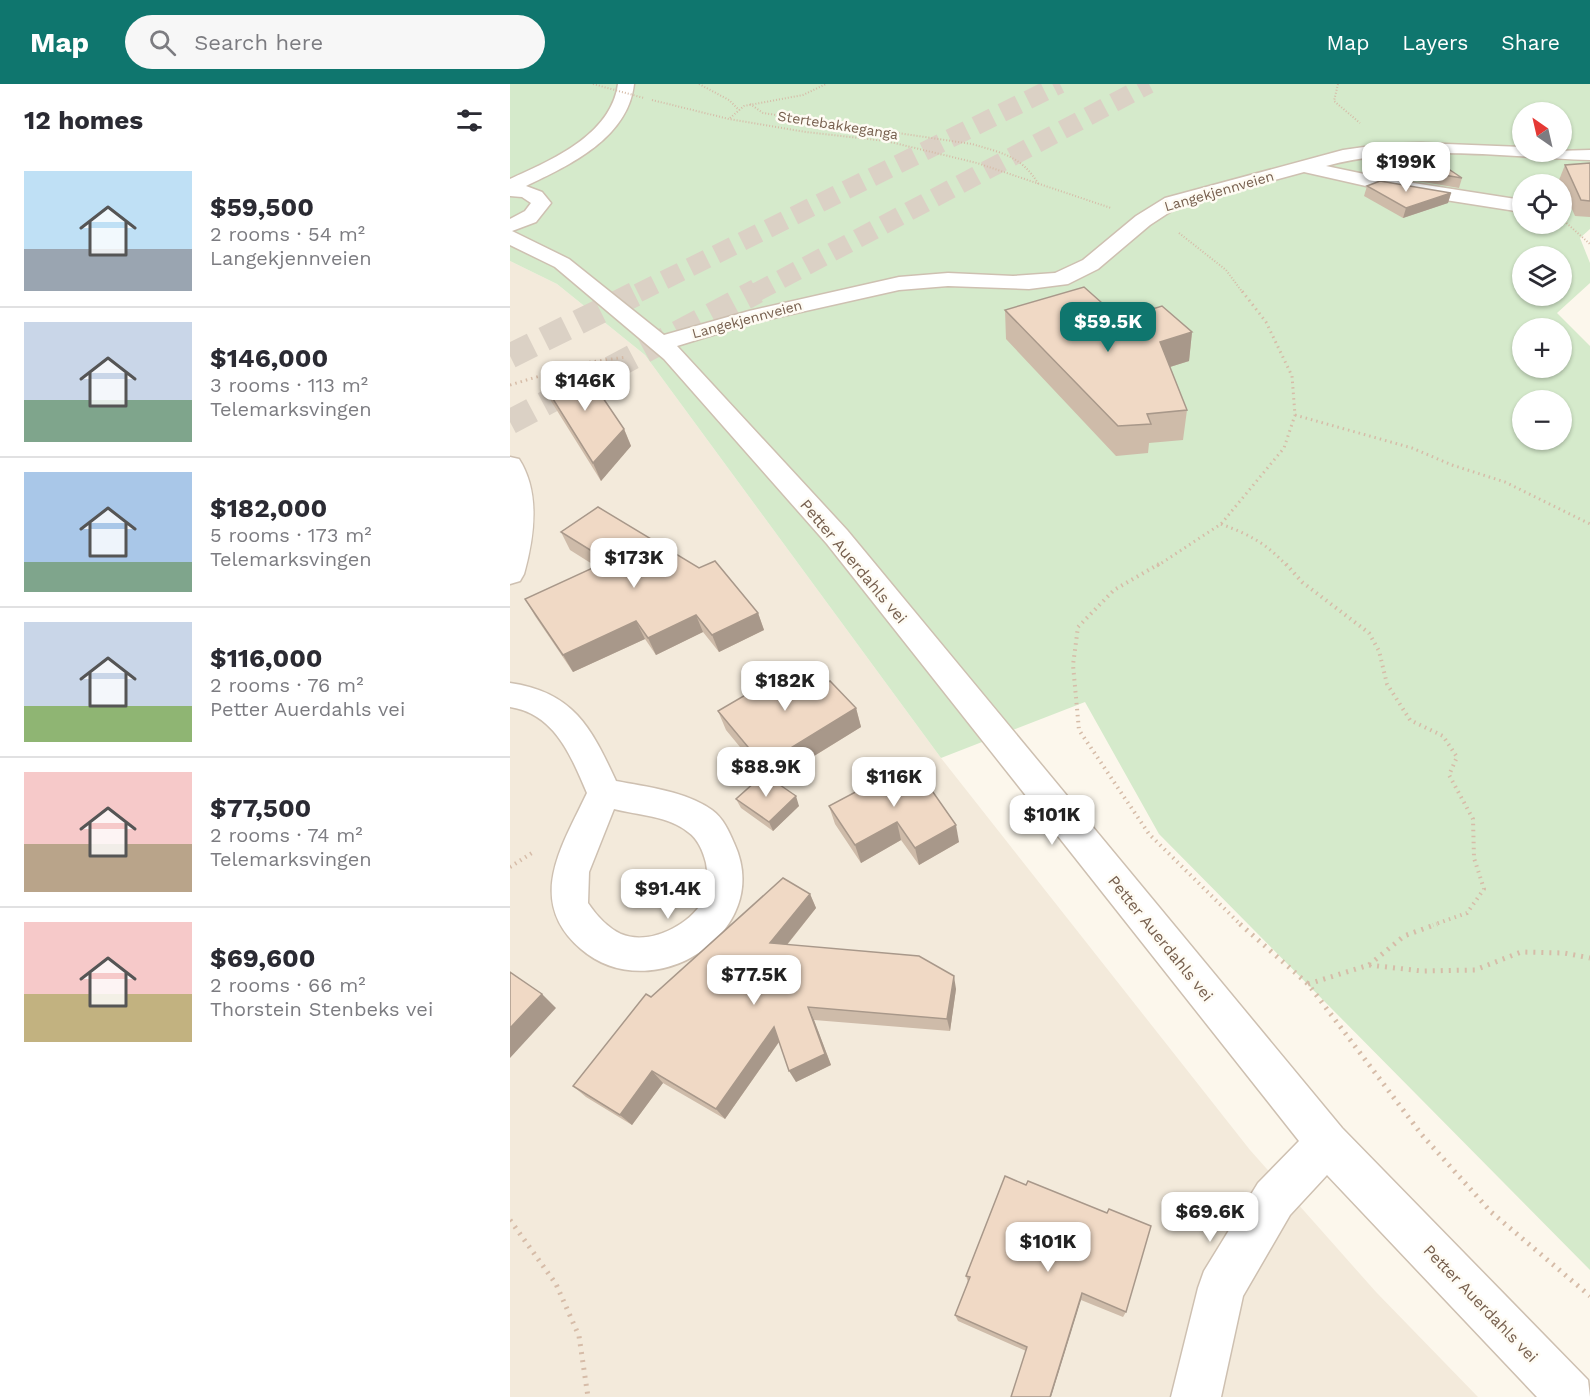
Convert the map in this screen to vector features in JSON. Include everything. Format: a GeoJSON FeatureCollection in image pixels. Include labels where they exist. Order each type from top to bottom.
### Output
{"type":"FeatureCollection","features":[{"type":"Feature","properties":{"kind":"street"},"geometry":{"type":"LineString","coordinates":[[510,188],[573,154],[614,119],[625,99],[626,84]]}},
{"type":"Feature","properties":{"kind":"street","name":"Langekjennveien"},"geometry":{"type":"LineString","coordinates":[[649,349],[716,325],[895,284],[935,280],[1030,282],[1059,279],[1092,265],[1147,215],[1191,196],[1308,168],[1343,156],[1385,149],[1421,148],[1590,155]]}},
{"type":"Feature","properties":{"kind":"street"},"geometry":{"type":"LineString","coordinates":[[538,197],[567,166],[573,154]]}},
{"type":"Feature","properties":{"kind":"street"},"geometry":{"type":"LineString","coordinates":[[1308,168],[1388,185],[1512,204]]}},
{"type":"Feature","properties":{"kind":"street"},"geometry":{"type":"LineString","coordinates":[[510,188],[530,192],[538,197],[541,203],[530,218],[510,226]]}},
{"type":"Feature","properties":{"kind":"street","name":"Petter Auerdahls vei"},"geometry":{"type":"LineString","coordinates":[[530,218],[553,245],[562,262],[837,537],[1327,1143],[1571,1397]]}},
{"type":"Feature","properties":{"kind":"street","name":"Petter Auerdahls vei"},"geometry":{"type":"LineString","coordinates":[[510,237],[562,262]]}},
{"type":"Feature","properties":{"kind":"street"},"geometry":{"type":"LineString","coordinates":[[510,465],[517,486],[521,530],[510,574]]}},
{"type":"Feature","properties":{"kind":"street"},"geometry":{"type":"LineString","coordinates":[[510,695],[544,704],[561,716],[574,730],[604,793],[574,864],[568,896],[576,918],[596,941],[616,950],[642,956],[678,945],[710,923],[726,897],[726,870],[717,842],[698,819],[604,793]]}},
{"type":"Feature","properties":{"kind":"street"},"geometry":{"type":"LineString","coordinates":[[1196,1397],[1221,1288],[1274,1199],[1327,1143]]}},
{"type":"Feature","properties":{"kind":"path","name":"Stertebakkeganga"},"geometry":{"type":"LineString","coordinates":[[593,84],[729,118],[806,132],[885,141],[977,163],[1100,204],[1147,215],[1193,241],[1226,270],[1266,322],[1292,376],[1294,415],[1284,448],[1221,524],[1169,559],[1114,590],[1078,627],[1073,665],[1079,730],[1149,834],[1240,924],[1308,984],[1422,1136],[1491,1212],[1590,1296]]}},
{"type":"Feature","properties":{"kind":"path"},"geometry":{"type":"LineString","coordinates":[[699,84],[729,99],[739,110]]}},
{"type":"Feature","properties":{"kind":"path"},"geometry":{"type":"LineString","coordinates":[[729,118],[750,104],[803,95],[826,84]]}},
{"type":"Feature","properties":{"kind":"path"},"geometry":{"type":"LineString","coordinates":[[1338,84],[1334,101],[1360,122]]}},
{"type":"Feature","properties":{"kind":"path"},"geometry":{"type":"LineString","coordinates":[[750,104],[763,113],[972,144],[1002,153],[1029,168],[1040,185]]}},
{"type":"Feature","properties":{"kind":"path"},"geometry":{"type":"LineString","coordinates":[[1572,228],[1590,244]]}},
{"type":"Feature","properties":{"kind":"path"},"geometry":{"type":"LineString","coordinates":[[510,385],[583,363],[649,349]]}},
{"type":"Feature","properties":{"kind":"path"},"geometry":{"type":"LineString","coordinates":[[1294,415],[1412,448],[1452,465],[1505,482],[1590,524]]}},
{"type":"Feature","properties":{"kind":"path"},"geometry":{"type":"LineString","coordinates":[[1221,524],[1248,534],[1270,547],[1302,582],[1369,633],[1379,651],[1387,684],[1410,720],[1443,736],[1457,757],[1449,775],[1473,819],[1474,858],[1484,889],[1467,913],[1404,936],[1369,965],[1308,984]]}},
{"type":"Feature","properties":{"kind":"path"},"geometry":{"type":"LineString","coordinates":[[1369,965],[1422,971],[1475,970],[1521,952],[1564,953],[1590,958]]}},
{"type":"Feature","properties":{"kind":"path"},"geometry":{"type":"LineString","coordinates":[[510,1220],[556,1284],[570,1315],[579,1336],[588,1397]]}},
{"type":"Feature","properties":{"kind":"shaded area"},"geometry":{"type":"Polygon","coordinates":[[[510,261],[557,284],[645,355],[941,758],[1250,1150],[1376,1292],[1478,1397],[510,1397],[510,261]]]}},
{"type":"Feature","properties":{"kind":"green space"},"geometry":{"type":"Polygon","coordinates":[[[510,84],[1590,84],[1590,229],[1580,238],[1590,263],[1590,283],[1572,299],[1572,246],[1512,246],[1512,306],[1565,306],[1557,313],[1562,318],[1512,318],[1512,378],[1572,378],[1572,328],[1590,346],[1590,1270],[1159,834],[1085,702],[941,758],[645,355],[557,284],[510,261],[510,84]]]}},
{"type":"Feature","properties":{"kind":"building"},"geometry":{"type":"Polygon","coordinates":[[[1438,162],[1462,178],[1413,170],[1438,162]]]}},
{"type":"Feature","properties":{"kind":"building"},"geometry":{"type":"Polygon","coordinates":[[[1590,163],[1590,201],[1581,200],[1572,180],[1572,174],[1569,174],[1565,165],[1590,163]]]}},
{"type":"Feature","properties":{"kind":"building"},"geometry":{"type":"Polygon","coordinates":[[[1380,181],[1451,193],[1406,208],[1367,186],[1380,181]]]}},
{"type":"Feature","properties":{"kind":"building"},"geometry":{"type":"Polygon","coordinates":[[[1084,287],[1120,319],[1162,306],[1192,332],[1160,342],[1187,410],[1147,414],[1151,424],[1118,426],[1005,310],[1084,287]]]}},
{"type":"Feature","properties":{"kind":"building"},"geometry":{"type":"Polygon","coordinates":[[[584,370],[624,429],[593,463],[543,383],[584,370]]]}},
{"type":"Feature","properties":{"kind":"building"},"geometry":{"type":"Polygon","coordinates":[[[598,507],[699,568],[715,561],[758,613],[712,635],[696,615],[648,638],[636,621],[563,655],[525,599],[608,561],[561,532],[598,507]]]}},
{"type":"Feature","properties":{"kind":"building"},"geometry":{"type":"Polygon","coordinates":[[[802,662],[823,685],[830,681],[856,708],[763,765],[718,711],[802,662]]]}},
{"type":"Feature","properties":{"kind":"building"},"geometry":{"type":"Polygon","coordinates":[[[912,762],[956,825],[915,848],[897,822],[855,845],[829,806],[912,762]]]}},
{"type":"Feature","properties":{"kind":"building"},"geometry":{"type":"Polygon","coordinates":[[[764,774],[796,796],[769,822],[736,799],[764,774]]]}},
{"type":"Feature","properties":{"kind":"building"},"geometry":{"type":"Polygon","coordinates":[[[783,878],[810,894],[770,943],[919,956],[954,976],[947,1019],[808,1007],[825,1054],[789,1071],[774,1027],[716,1109],[652,1071],[620,1115],[573,1086],[646,994],[651,997],[783,878]]]}},
{"type":"Feature","properties":{"kind":"building"},"geometry":{"type":"Polygon","coordinates":[[[510,972],[542,994],[510,1028],[510,972]]]}},
{"type":"Feature","properties":{"kind":"building"},"geometry":{"type":"Polygon","coordinates":[[[1005,1176],[1026,1185],[1028,1181],[1107,1213],[1109,1209],[1151,1226],[1126,1312],[1082,1293],[1050,1397],[1011,1397],[1027,1347],[955,1315],[970,1277],[966,1276],[1005,1176]]]}},
{"type":"Feature","properties":{"kind":"tunnel"},"geometry":{"type":"LineString","coordinates":[[638,293],[1060,84]]}},
{"type":"Feature","properties":{"kind":"tunnel"},"geometry":{"type":"LineString","coordinates":[[755,293],[1149,84]]}},
{"type":"Feature","properties":{"kind":"tunnel"},"geometry":{"type":"LineString","coordinates":[[510,356],[641,291]]}},
{"type":"Feature","properties":{"kind":"tunnel"},"geometry":{"type":"LineString","coordinates":[[510,422],[757,291]]}}]}
